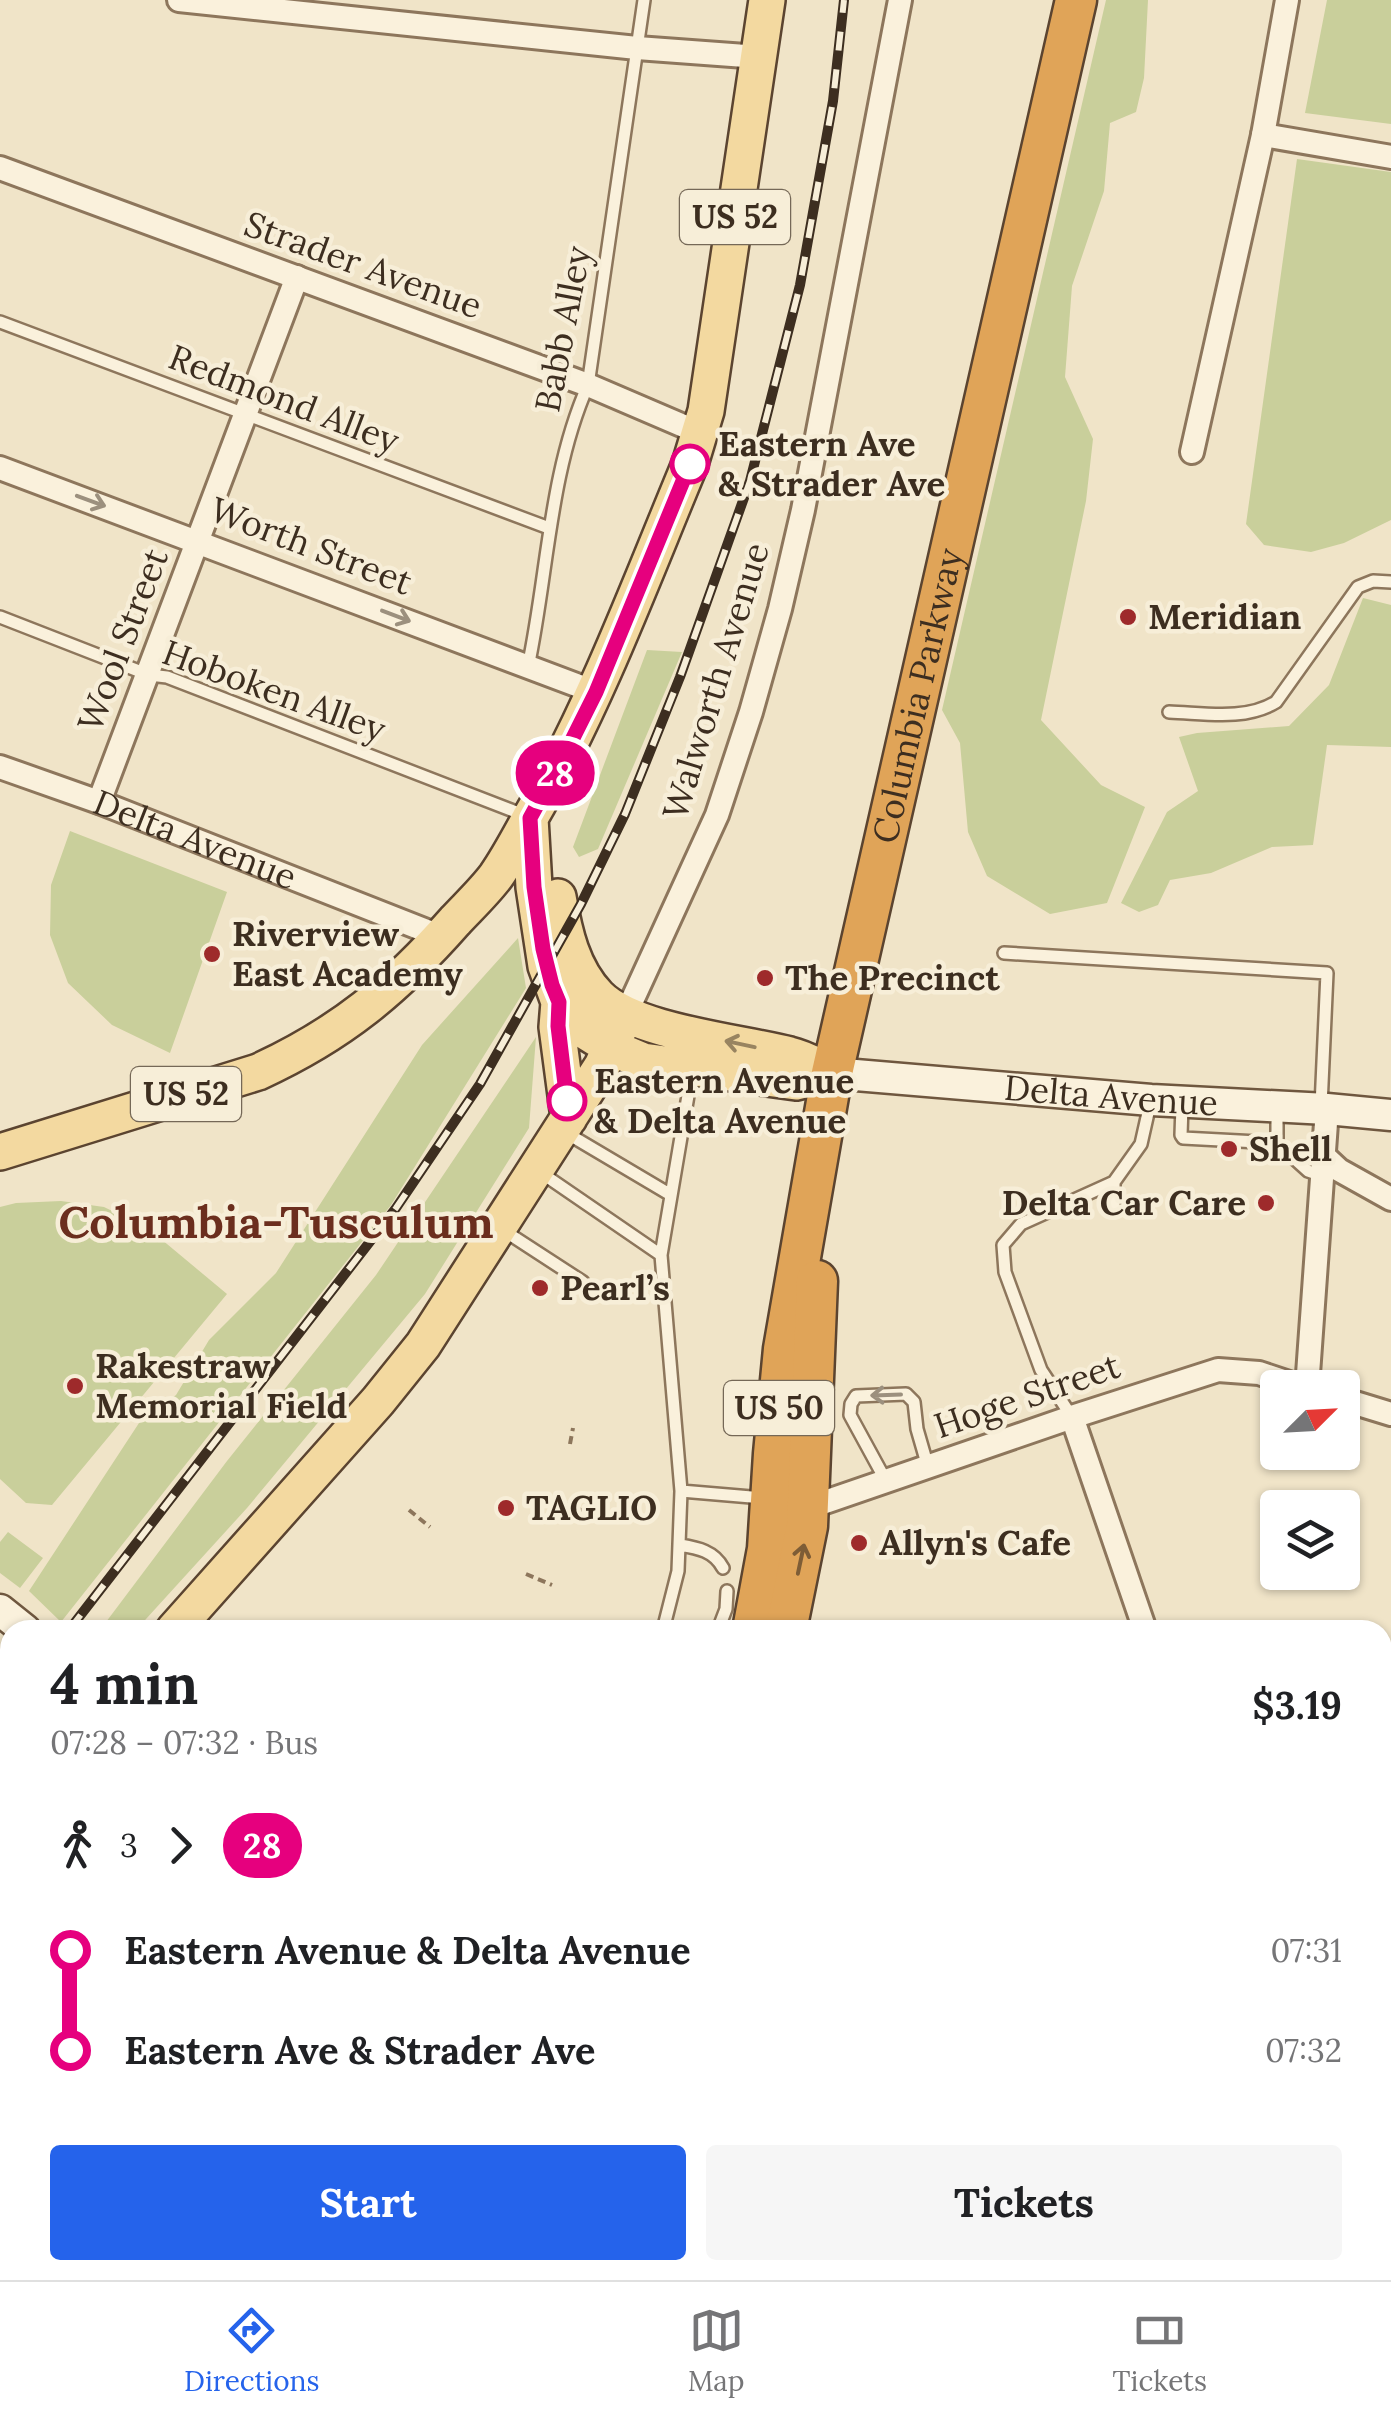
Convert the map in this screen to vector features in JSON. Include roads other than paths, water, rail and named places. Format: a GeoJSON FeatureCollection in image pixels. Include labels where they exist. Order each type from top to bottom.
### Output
{"type":"FeatureCollection","features":[{"type":"Feature","properties":{"kind":"highway","name":"Columbia Parkway"},"geometry":{"type":"LineString","coordinates":[[770,1617],[807,1526],[790,1501],[774,1454],[784,1349],[832,1073],[1076,0]]}},
{"type":"Feature","properties":{"kind":"highway","name":"Columbia Parkway"},"geometry":{"type":"LineString","coordinates":[[790,1501],[818,1274],[817,1157]]}},
{"type":"Feature","properties":{"kind":"main road","name":"US 52"},"geometry":{"type":"LineString","coordinates":[[0,1152],[258,1072],[298,1054],[374,1003],[494,878],[596,692],[700,433],[767,0]]}},
{"type":"Feature","properties":{"kind":"main road","name":"Delta Avenue"},"geometry":{"type":"LineString","coordinates":[[530,818],[555,873],[566,940],[575,962],[619,1032],[644,1062],[796,1082],[832,1073],[1391,1116]]}},
{"type":"Feature","properties":{"kind":"main road","name":"Delta Avenue"},"geometry":{"type":"LineString","coordinates":[[530,818],[534,887],[552,985],[559,1002],[588,1033],[700,1036],[795,1056],[832,1073]]}},
{"type":"Feature","properties":{"kind":"main road"},"geometry":{"type":"LineString","coordinates":[[559,1002],[565,1124]]}},
{"type":"Feature","properties":{"kind":"main road"},"geometry":{"type":"LineString","coordinates":[[183,1620],[378,1401],[422,1344],[565,1124],[619,1032]]}},
{"type":"Feature","properties":{"kind":"street"},"geometry":{"type":"LineString","coordinates":[[179,0],[759,57]]}},
{"type":"Feature","properties":{"kind":"street","name":"Walworth Avenue"},"geometry":{"type":"LineString","coordinates":[[619,1032],[717,815],[780,609],[803,510],[900,0]]}},
{"type":"Feature","properties":{"kind":"street"},"geometry":{"type":"LineString","coordinates":[[1192,452],[1263,135],[1287,0]]}},
{"type":"Feature","properties":{"kind":"street"},"geometry":{"type":"LineString","coordinates":[[1263,135],[1391,157]]}},
{"type":"Feature","properties":{"kind":"street","name":"Strader Avenue"},"geometry":{"type":"LineString","coordinates":[[0,168],[588,385],[700,433]]}},
{"type":"Feature","properties":{"kind":"street","name":"Wool Street"},"geometry":{"type":"LineString","coordinates":[[98,802],[297,278]]}},
{"type":"Feature","properties":{"kind":"street","name":"Worth Street"},"geometry":{"type":"LineString","coordinates":[[0,468],[596,692]]}},
{"type":"Feature","properties":{"kind":"street","name":"Delta Avenue"},"geometry":{"type":"LineString","coordinates":[[0,766],[442,936]]}},
{"type":"Feature","properties":{"kind":"street"},"geometry":{"type":"LineString","coordinates":[[1307,1370],[1324,1109]]}},
{"type":"Feature","properties":{"kind":"street"},"geometry":{"type":"LineString","coordinates":[[1323,1166],[1339,1170],[1391,1200]]}},
{"type":"Feature","properties":{"kind":"street","name":"Hoge Street"},"geometry":{"type":"LineString","coordinates":[[790,1501],[825,1502],[1218,1370],[1260,1373]]}},
{"type":"Feature","properties":{"kind":"street"},"geometry":{"type":"LineString","coordinates":[[1360,1405],[1391,1414]]}},
{"type":"Feature","properties":{"kind":"street"},"geometry":{"type":"LineString","coordinates":[[1072,1417],[1142,1620]]}},
{"type":"Feature","properties":{"kind":"lane","name":"Babb Alley"},"geometry":{"type":"LineString","coordinates":[[528,666],[549,528],[576,412],[588,385],[644,0]]}},
{"type":"Feature","properties":{"kind":"lane","name":"Redmond Alley"},"geometry":{"type":"LineString","coordinates":[[0,322],[549,528]]}},
{"type":"Feature","properties":{"kind":"lane"},"geometry":{"type":"LineString","coordinates":[[1169,712],[1244,714],[1264,710],[1276,702],[1358,588],[1373,580],[1391,582]]}},
{"type":"Feature","properties":{"kind":"lane","name":"Hoboken Alley"},"geometry":{"type":"LineString","coordinates":[[0,617],[148,674],[167,677],[530,818]]}},
{"type":"Feature","properties":{"kind":"lane"},"geometry":{"type":"LineString","coordinates":[[1004,952],[1327,973],[1324,1109]]}},
{"type":"Feature","properties":{"kind":"lane"},"geometry":{"type":"LineString","coordinates":[[666,1620],[678,1570],[681,1491],[661,1255],[693,1067]]}},
{"type":"Feature","properties":{"kind":"lane"},"geometry":{"type":"LineString","coordinates":[[1072,1417],[1041,1370],[1005,1272],[1003,1246],[1021,1224],[1114,1182],[1141,1144],[1151,1100]]}},
{"type":"Feature","properties":{"kind":"lane"},"geometry":{"type":"LineString","coordinates":[[1182,1102],[1183,1138],[1277,1143],[1308,1171],[1323,1166]]}},
{"type":"Feature","properties":{"kind":"lane"},"geometry":{"type":"LineString","coordinates":[[1277,1143],[1278,1106]]}},
{"type":"Feature","properties":{"kind":"lane"},"geometry":{"type":"LineString","coordinates":[[565,1124],[671,1195]]}},
{"type":"Feature","properties":{"kind":"lane"},"geometry":{"type":"LineString","coordinates":[[536,1169],[661,1255]]}},
{"type":"Feature","properties":{"kind":"lane"},"geometry":{"type":"LineString","coordinates":[[1114,1182],[1114,1210]]}},
{"type":"Feature","properties":{"kind":"lane"},"geometry":{"type":"LineString","coordinates":[[499,1227],[583,1282]]}},
{"type":"Feature","properties":{"kind":"lane"},"geometry":{"type":"LineString","coordinates":[[886,1481],[850,1415],[856,1396],[906,1394],[914,1402],[916,1429],[928,1467]]}},
{"type":"Feature","properties":{"kind":"lane"},"geometry":{"type":"LineString","coordinates":[[681,1491],[790,1501]]}},
{"type":"Feature","properties":{"kind":"lane"},"geometry":{"type":"LineString","coordinates":[[680,1545],[702,1549],[724,1568]]}},
{"type":"Feature","properties":{"kind":"lane"},"geometry":{"type":"LineString","coordinates":[[722,1620],[726,1610],[770,1617]]}},
{"type":"Feature","properties":{"kind":"railway"},"geometry":{"type":"LineString","coordinates":[[77,1620],[396,1208],[480,1084],[581,904],[625,814],[680,677],[750,481],[800,285],[833,101],[844,0]]}},
{"type":"Feature","properties":{"kind":"place","name":"Eastern Ave & Strader Ave"},"geometry":{"type":"Point","coordinates":[690,464]}},
{"type":"Feature","properties":{"kind":"place","name":"Meridian"},"geometry":{"type":"Point","coordinates":[1128,617]}},
{"type":"Feature","properties":{"kind":"place","name":"Riverview East Academy"},"geometry":{"type":"Point","coordinates":[212,954]}},
{"type":"Feature","properties":{"kind":"place","name":"The Precinct"},"geometry":{"type":"Point","coordinates":[765,978]}},
{"type":"Feature","properties":{"kind":"place","name":"Eastern Avenue & Delta Avenue"},"geometry":{"type":"Point","coordinates":[567,1101]}},
{"type":"Feature","properties":{"kind":"place","name":"Shell"},"geometry":{"type":"Point","coordinates":[1229,1149]}},
{"type":"Feature","properties":{"kind":"place","name":"Delta Car Care"},"geometry":{"type":"Point","coordinates":[1266,1203]}},
{"type":"Feature","properties":{"kind":"place","name":"Pearl’s"},"geometry":{"type":"Point","coordinates":[540,1288]}},
{"type":"Feature","properties":{"kind":"place","name":"Rakestraw Memorial Field"},"geometry":{"type":"Point","coordinates":[75,1386]}},
{"type":"Feature","properties":{"kind":"place","name":"TAGLIO"},"geometry":{"type":"Point","coordinates":[506,1508]}},
{"type":"Feature","properties":{"kind":"place","name":"Allyn's Cafe"},"geometry":{"type":"Point","coordinates":[859,1543]}},
{"type":"Feature","properties":{"kind":"district","name":"Columbia-Tusculum"},"geometry":{"type":"Point","coordinates":[276,1222]}}]}
